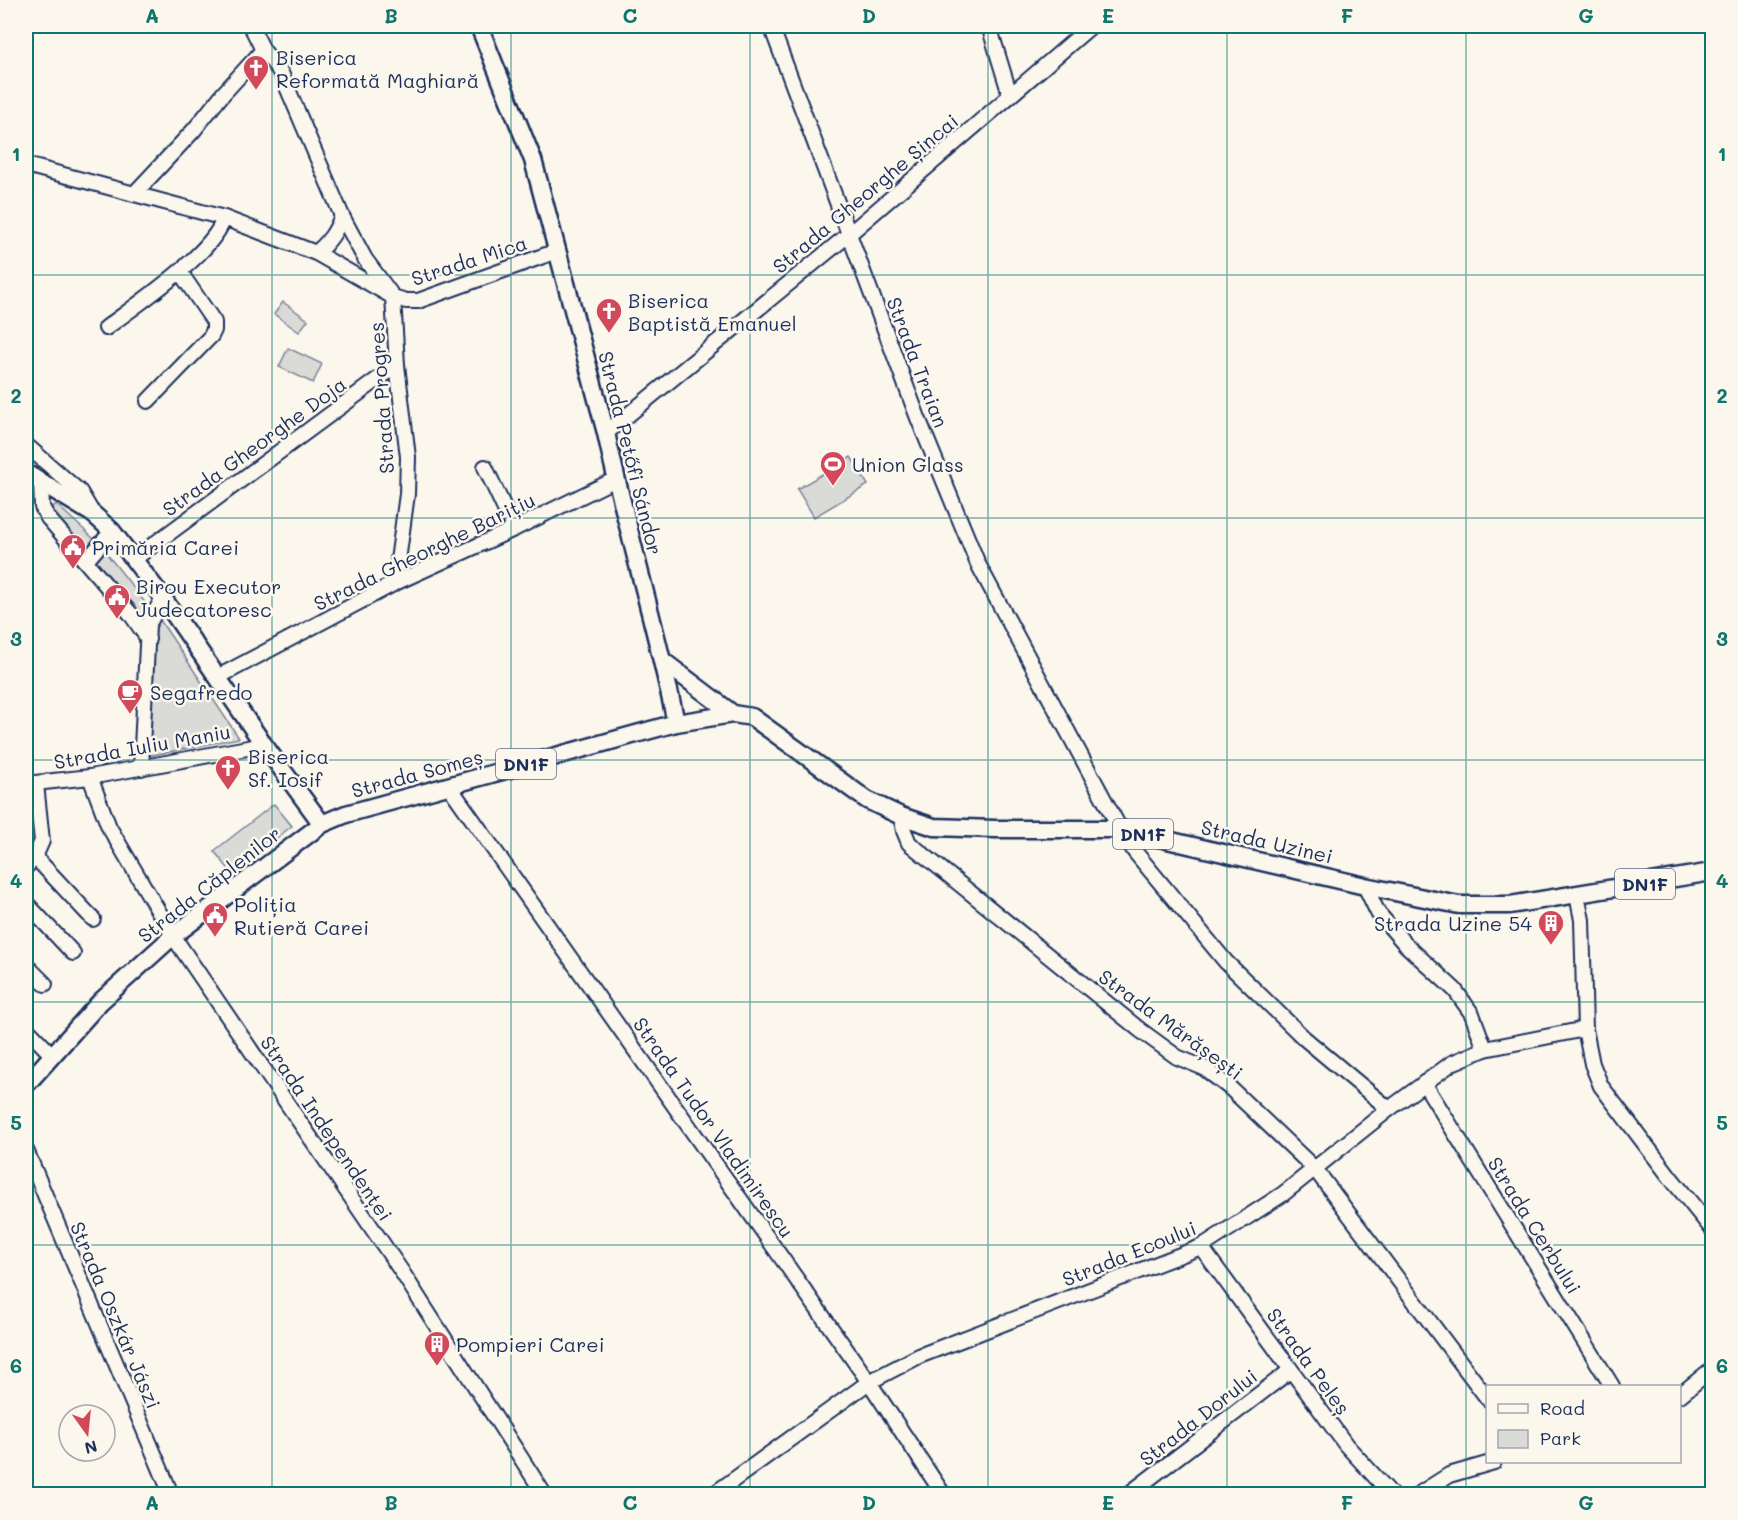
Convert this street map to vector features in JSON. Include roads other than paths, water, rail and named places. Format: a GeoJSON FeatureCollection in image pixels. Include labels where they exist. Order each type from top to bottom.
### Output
{"type":"FeatureCollection","features":[{"type":"Feature","properties":{"kind":"main road","name":"Strada Petőfi Sándor"},"geometry":{"type":"LineString","coordinates":[[479,26],[533,160],[606,434],[663,661],[676,723]]}},
{"type":"Feature","properties":{"kind":"main road"},"geometry":{"type":"LineString","coordinates":[[26,473],[93,514],[112,531],[163,598],[264,745],[322,824]]}},
{"type":"Feature","properties":{"kind":"main road"},"geometry":{"type":"LineString","coordinates":[[663,661],[733,714]]}},
{"type":"Feature","properties":{"kind":"main road","name":"Strada Uzinei"},"geometry":{"type":"LineString","coordinates":[[733,714],[752,717],[867,800],[901,816],[934,827],[1120,829],[1365,886],[1459,905],[1510,905],[1713,872]]}},
{"type":"Feature","properties":{"kind":"main road","name":"Strada Someș"},"geometry":{"type":"LineString","coordinates":[[322,824],[346,814],[676,723],[733,714]]}},
{"type":"Feature","properties":{"kind":"main road","name":"Strada Căplenilor"},"geometry":{"type":"LineString","coordinates":[[26,1085],[100,1002],[173,936],[322,824]]}},
{"type":"Feature","properties":{"kind":"street"},"geometry":{"type":"LineString","coordinates":[[251,26],[263,50],[281,73],[342,216],[365,259],[393,297]]}},
{"type":"Feature","properties":{"kind":"street","name":"Strada Traian"},"geometry":{"type":"LineString","coordinates":[[771,26],[918,418],[978,564],[1120,829],[1135,852],[1226,962],[1304,1038],[1389,1109]]}},
{"type":"Feature","properties":{"kind":"street"},"geometry":{"type":"LineString","coordinates":[[988,26],[1010,95]]}},
{"type":"Feature","properties":{"kind":"street","name":"Strada Gheorghe Șincai"},"geometry":{"type":"LineString","coordinates":[[606,434],[848,235],[1091,26]]}},
{"type":"Feature","properties":{"kind":"street"},"geometry":{"type":"LineString","coordinates":[[134,194],[194,130],[263,50]]}},
{"type":"Feature","properties":{"kind":"street","name":"Strada Progres"},"geometry":{"type":"LineString","coordinates":[[26,165],[224,218],[316,253],[393,297],[397,365],[408,457],[395,584]]}},
{"type":"Feature","properties":{"kind":"street"},"geometry":{"type":"LineString","coordinates":[[316,253],[335,234],[342,216]]}},
{"type":"Feature","properties":{"kind":"street"},"geometry":{"type":"LineString","coordinates":[[106,328],[180,272],[220,230],[224,218]]}},
{"type":"Feature","properties":{"kind":"street","name":"Strada Mica"},"geometry":{"type":"LineString","coordinates":[[393,297],[406,301],[418,301],[557,251]]}},
{"type":"Feature","properties":{"kind":"street"},"geometry":{"type":"LineString","coordinates":[[148,401],[211,336],[214,330],[214,322],[180,272]]}},
{"type":"Feature","properties":{"kind":"street","name":"Strada Gheorghe Doja"},"geometry":{"type":"LineString","coordinates":[[134,559],[397,365]]}},
{"type":"Feature","properties":{"kind":"street"},"geometry":{"type":"LineString","coordinates":[[26,445],[80,492],[93,514]]}},
{"type":"Feature","properties":{"kind":"street"},"geometry":{"type":"LineString","coordinates":[[485,467],[514,529]]}},
{"type":"Feature","properties":{"kind":"street","name":"Strada Gheorghe Barițiu"},"geometry":{"type":"LineString","coordinates":[[218,677],[395,584],[616,479]]}},
{"type":"Feature","properties":{"kind":"street"},"geometry":{"type":"LineString","coordinates":[[41,482],[42,507],[48,518],[130,613],[148,639]]}},
{"type":"Feature","properties":{"kind":"street"},"geometry":{"type":"LineString","coordinates":[[86,561],[112,531]]}},
{"type":"Feature","properties":{"kind":"street"},"geometry":{"type":"LineString","coordinates":[[141,768],[148,625],[163,598]]}},
{"type":"Feature","properties":{"kind":"street","name":"Strada Iuliu Maniu"},"geometry":{"type":"LineString","coordinates":[[31,784],[90,777],[264,745]]}},
{"type":"Feature","properties":{"kind":"street","name":"Strada Independenței"},"geometry":{"type":"LineString","coordinates":[[90,777],[109,827],[173,936],[402,1272],[544,1494]]}},
{"type":"Feature","properties":{"kind":"street"},"geometry":{"type":"LineString","coordinates":[[31,784],[42,842],[30,862],[93,919]]}},
{"type":"Feature","properties":{"kind":"street","name":"Strada Tudor Vladimirescu"},"geometry":{"type":"LineString","coordinates":[[449,786],[869,1382],[943,1494]]}},
{"type":"Feature","properties":{"kind":"street","name":"Strada Mărășești"},"geometry":{"type":"LineString","coordinates":[[901,816],[909,843],[1140,1030],[1178,1057],[1204,1068],[1221,1081],[1314,1169],[1486,1396]]}},
{"type":"Feature","properties":{"kind":"street"},"geometry":{"type":"LineString","coordinates":[[1365,886],[1378,913],[1406,945],[1455,990],[1472,1014],[1485,1049]]}},
{"type":"Feature","properties":{"kind":"street"},"geometry":{"type":"LineString","coordinates":[[1577,895],[1582,920],[1585,1029],[1592,1064],[1601,1086],[1713,1229]]}},
{"type":"Feature","properties":{"kind":"street"},"geometry":{"type":"LineString","coordinates":[[26,903],[73,953]]}},
{"type":"Feature","properties":{"kind":"street"},"geometry":{"type":"LineString","coordinates":[[26,965],[45,984]]}},
{"type":"Feature","properties":{"kind":"street"},"geometry":{"type":"LineString","coordinates":[[26,1028],[52,1055]]}},
{"type":"Feature","properties":{"kind":"street","name":"Strada Ecoului"},"geometry":{"type":"LineString","coordinates":[[714,1494],[869,1382],[919,1356],[1201,1247],[1283,1194],[1389,1109],[1452,1063],[1485,1049],[1585,1029]]}},
{"type":"Feature","properties":{"kind":"street","name":"Strada Cerbului"},"geometry":{"type":"LineString","coordinates":[[1424,1083],[1611,1385]]}},
{"type":"Feature","properties":{"kind":"street","name":"Strada Oszkár Jászi"},"geometry":{"type":"LineString","coordinates":[[26,1150],[171,1494]]}},
{"type":"Feature","properties":{"kind":"street","name":"Strada Peleș"},"geometry":{"type":"LineString","coordinates":[[1201,1247],[1346,1445],[1391,1494]]}},
{"type":"Feature","properties":{"kind":"street"},"geometry":{"type":"LineString","coordinates":[[1681,1394],[1713,1369]]}},
{"type":"Feature","properties":{"kind":"street","name":"Strada Dorului"},"geometry":{"type":"LineString","coordinates":[[1130,1494],[1291,1370]]}},
{"type":"Feature","properties":{"kind":"street"},"geometry":{"type":"LineString","coordinates":[[1419,1494],[1449,1475],[1488,1463]]}},
{"type":"Feature","properties":{"kind":"place","name":"Biserica Reformată Maghiară"},"geometry":{"type":"Point","coordinates":[256,91]}},
{"type":"Feature","properties":{"kind":"place","name":"Biserica Baptistă Emanuel"},"geometry":{"type":"Point","coordinates":[609,334]}},
{"type":"Feature","properties":{"kind":"place","name":"Union Glass"},"geometry":{"type":"Point","coordinates":[833,487]}},
{"type":"Feature","properties":{"kind":"place","name":"Primăria Carei"},"geometry":{"type":"Point","coordinates":[73,570]}},
{"type":"Feature","properties":{"kind":"place","name":"Birou Executor Judecatoresc"},"geometry":{"type":"Point","coordinates":[117,620]}},
{"type":"Feature","properties":{"kind":"place","name":"Segafredo"},"geometry":{"type":"Point","coordinates":[130,715]}},
{"type":"Feature","properties":{"kind":"place","name":"Biserica Sf. Iosif"},"geometry":{"type":"Point","coordinates":[228,791]}},
{"type":"Feature","properties":{"kind":"place","name":"Poliția Rutieră Carei"},"geometry":{"type":"Point","coordinates":[215,938]}},
{"type":"Feature","properties":{"kind":"place","name":"Strada Uzine 54"},"geometry":{"type":"Point","coordinates":[1551,946]}},
{"type":"Feature","properties":{"kind":"place","name":"Pompieri Carei"},"geometry":{"type":"Point","coordinates":[437,1367]}}]}
